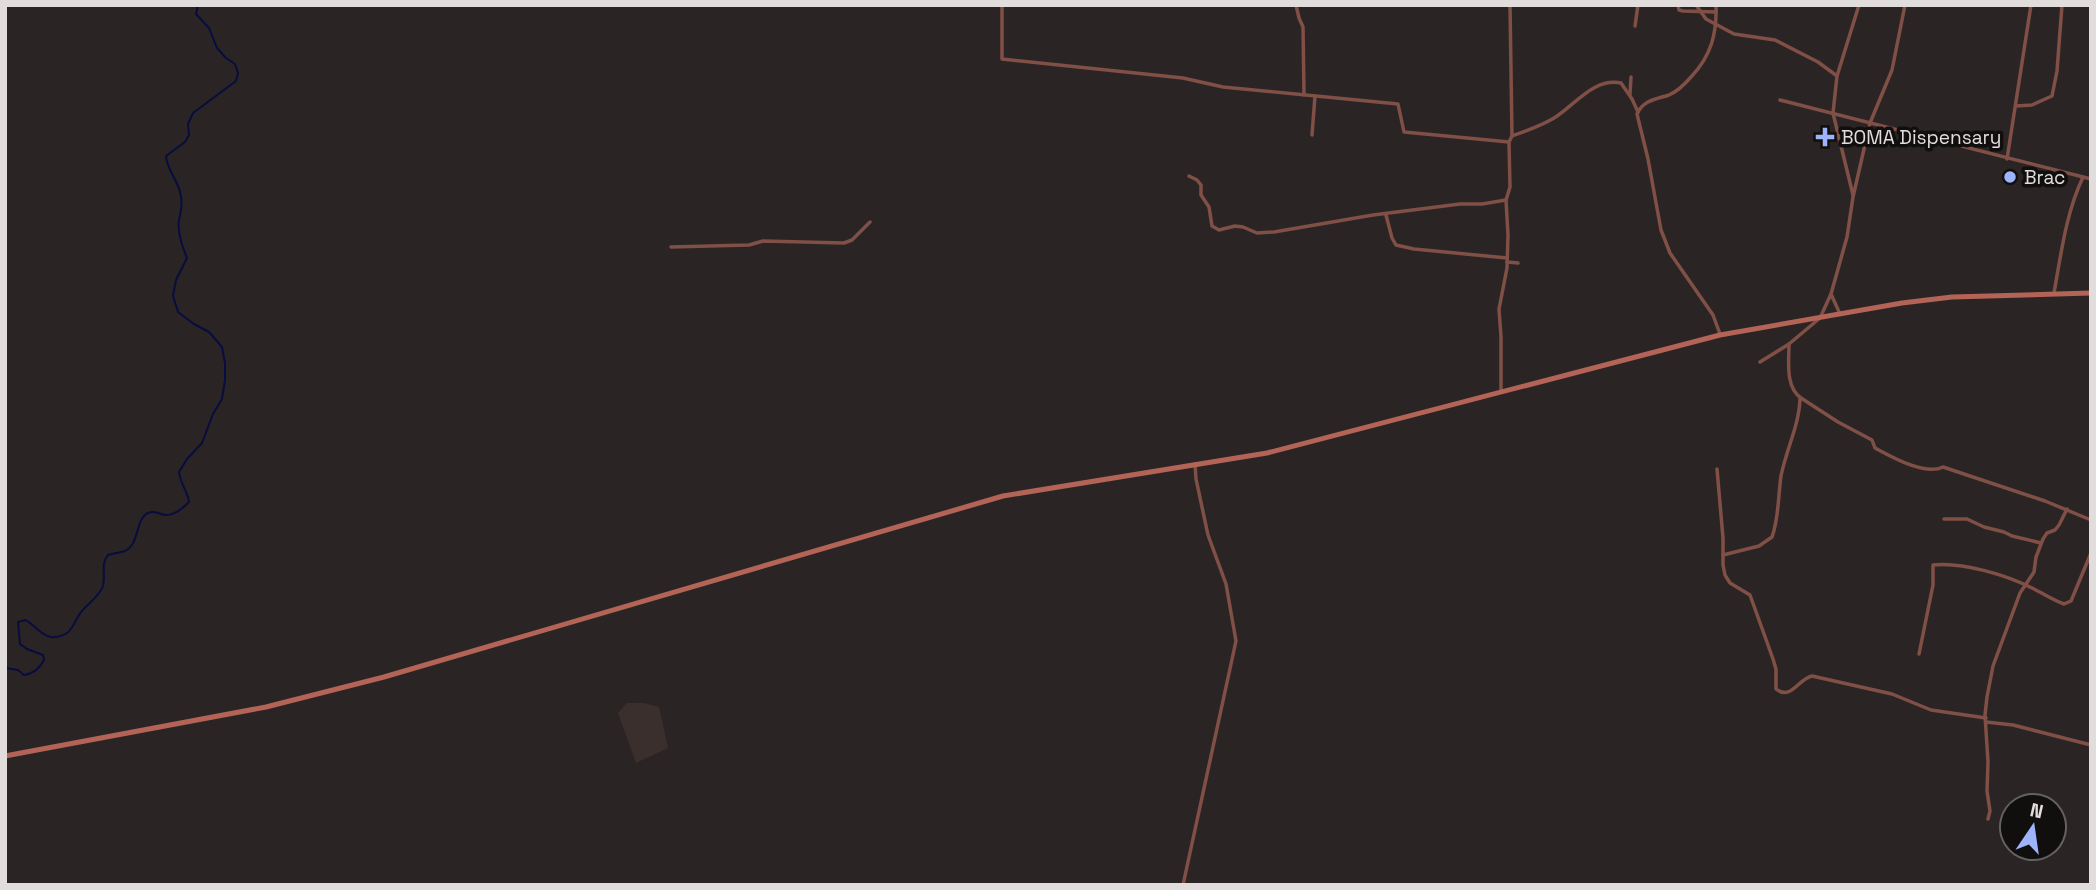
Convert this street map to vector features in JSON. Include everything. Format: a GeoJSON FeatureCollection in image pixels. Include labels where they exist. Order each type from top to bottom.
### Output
{"type":"FeatureCollection","features":[{"type":"Feature","properties":{"kind":"main road"},"geometry":{"type":"LineString","coordinates":[[5,756],[279,704],[384,677],[1003,496],[1267,453],[1720,335],[1952,297],[2091,293]]}},
{"type":"Feature","properties":{"kind":"street"},"geometry":{"type":"LineString","coordinates":[[1002,5],[1002,58],[1183,78],[1223,87],[1398,104],[1404,132],[1509,142]]}},
{"type":"Feature","properties":{"kind":"street"},"geometry":{"type":"LineString","coordinates":[[1296,5],[1303,27],[1304,95]]}},
{"type":"Feature","properties":{"kind":"street"},"geometry":{"type":"LineString","coordinates":[[1501,391],[1502,337],[1499,309],[1507,260],[1506,200],[1510,187],[1509,142],[1512,136],[1510,5]]}},
{"type":"Feature","properties":{"kind":"street"},"geometry":{"type":"LineString","coordinates":[[1635,26],[1638,5]]}},
{"type":"Feature","properties":{"kind":"street"},"geometry":{"type":"LineString","coordinates":[[1678,5],[1679,10],[1714,12]]}},
{"type":"Feature","properties":{"kind":"street"},"geometry":{"type":"LineString","coordinates":[[1696,5],[1706,19],[1734,34],[1775,40],[1818,62],[1837,76]]}},
{"type":"Feature","properties":{"kind":"street"},"geometry":{"type":"LineString","coordinates":[[1708,5],[1714,12]]}},
{"type":"Feature","properties":{"kind":"street"},"geometry":{"type":"LineString","coordinates":[[1716,5],[1711,50],[1706,60],[1676,91],[1651,100],[1639,108],[1637,120],[1648,159],[1661,230],[1670,253],[1713,315],[1720,335]]}},
{"type":"Feature","properties":{"kind":"street"},"geometry":{"type":"LineString","coordinates":[[1853,197],[1833,113],[1837,76],[1859,5]]}},
{"type":"Feature","properties":{"kind":"street"},"geometry":{"type":"LineString","coordinates":[[1760,362],[1789,344],[1820,318],[1831,294],[1847,237],[1870,123],[1892,70],[1905,5]]}},
{"type":"Feature","properties":{"kind":"street"},"geometry":{"type":"LineString","coordinates":[[2007,159],[2031,5]]}},
{"type":"Feature","properties":{"kind":"street"},"geometry":{"type":"LineString","coordinates":[[2016,106],[2032,105],[2052,96],[2057,71],[2062,5]]}},
{"type":"Feature","properties":{"kind":"street"},"geometry":{"type":"LineString","coordinates":[[1630,96],[1631,77]]}},
{"type":"Feature","properties":{"kind":"street"},"geometry":{"type":"LineString","coordinates":[[1512,136],[1555,117],[1579,97],[1604,82],[1621,83],[1638,112]]}},
{"type":"Feature","properties":{"kind":"street"},"geometry":{"type":"LineString","coordinates":[[1312,135],[1315,96]]}},
{"type":"Feature","properties":{"kind":"street"},"geometry":{"type":"LineString","coordinates":[[1780,100],[2091,179]]}},
{"type":"Feature","properties":{"kind":"street"},"geometry":{"type":"LineString","coordinates":[[1189,176],[1201,185],[1201,195],[1209,208],[1212,226],[1219,230],[1244,227],[1257,233],[1506,200]]}},
{"type":"Feature","properties":{"kind":"street"},"geometry":{"type":"LineString","coordinates":[[2054,293],[2068,219],[2083,177]]}},
{"type":"Feature","properties":{"kind":"street"},"geometry":{"type":"LineString","coordinates":[[1386,214],[1396,245],[1518,262]]}},
{"type":"Feature","properties":{"kind":"street"},"geometry":{"type":"LineString","coordinates":[[671,247],[749,245],[763,241],[844,243],[852,240],[870,222]]}},
{"type":"Feature","properties":{"kind":"street"},"geometry":{"type":"LineString","coordinates":[[1831,294],[1840,314]]}},
{"type":"Feature","properties":{"kind":"street"},"geometry":{"type":"LineString","coordinates":[[1789,344],[1792,387],[1795,394],[1872,440],[1875,448],[1900,461],[1922,468],[1937,470],[1943,467],[2067,509],[2091,520]]}},
{"type":"Feature","properties":{"kind":"street"},"geometry":{"type":"LineString","coordinates":[[1723,555],[1759,545],[1772,537],[1782,474],[1801,398]]}},
{"type":"Feature","properties":{"kind":"street"},"geometry":{"type":"LineString","coordinates":[[1183,885],[1236,640],[1226,584],[1208,535],[1195,464]]}},
{"type":"Feature","properties":{"kind":"street"},"geometry":{"type":"LineString","coordinates":[[1717,469],[1725,575],[1730,583],[1750,595],[1773,659],[1776,689],[1780,693],[1791,692],[1807,677],[1812,676],[1892,694],[1931,710],[2013,725],[2091,745]]}},
{"type":"Feature","properties":{"kind":"street"},"geometry":{"type":"LineString","coordinates":[[1988,819],[1990,811],[1986,720],[1993,666],[2021,593],[2034,572],[2041,543],[2047,533],[2059,525],[2067,509]]}},
{"type":"Feature","properties":{"kind":"street"},"geometry":{"type":"LineString","coordinates":[[1944,519],[1967,519],[1984,527],[2041,543]]}},
{"type":"Feature","properties":{"kind":"street"},"geometry":{"type":"LineString","coordinates":[[1919,654],[1933,585],[1933,565],[1985,569],[2027,585],[2064,604],[2071,601],[2091,553]]}},
{"type":"Feature","properties":{"kind":"shaded area"},"geometry":{"type":"Polygon","coordinates":[[[627,703],[644,703],[659,707],[668,748],[636,763],[618,713],[627,703]]]}},
{"type":"Feature","properties":{"kind":"waterway"},"geometry":{"type":"LineString","coordinates":[[5,668],[18,670],[24,675],[36,670],[44,660],[43,655],[20,644],[18,622],[25,620],[51,637],[67,633],[80,613],[101,590],[104,582],[104,562],[108,555],[130,548],[144,516],[153,512],[172,514],[189,502],[179,472],[202,443],[222,399],[225,380],[222,347],[209,332],[178,312],[173,296],[176,280],[187,258],[179,229],[181,196],[166,156],[185,142],[193,113],[236,81],[238,73],[235,64],[217,48],[209,28],[196,14],[198,5]]}},
{"type":"Feature","properties":{"kind":"place","name":"BOMA Dispensary"},"geometry":{"type":"Point","coordinates":[1825,137]}},
{"type":"Feature","properties":{"kind":"place","name":"Brac"},"geometry":{"type":"Point","coordinates":[2010,177]}}]}
